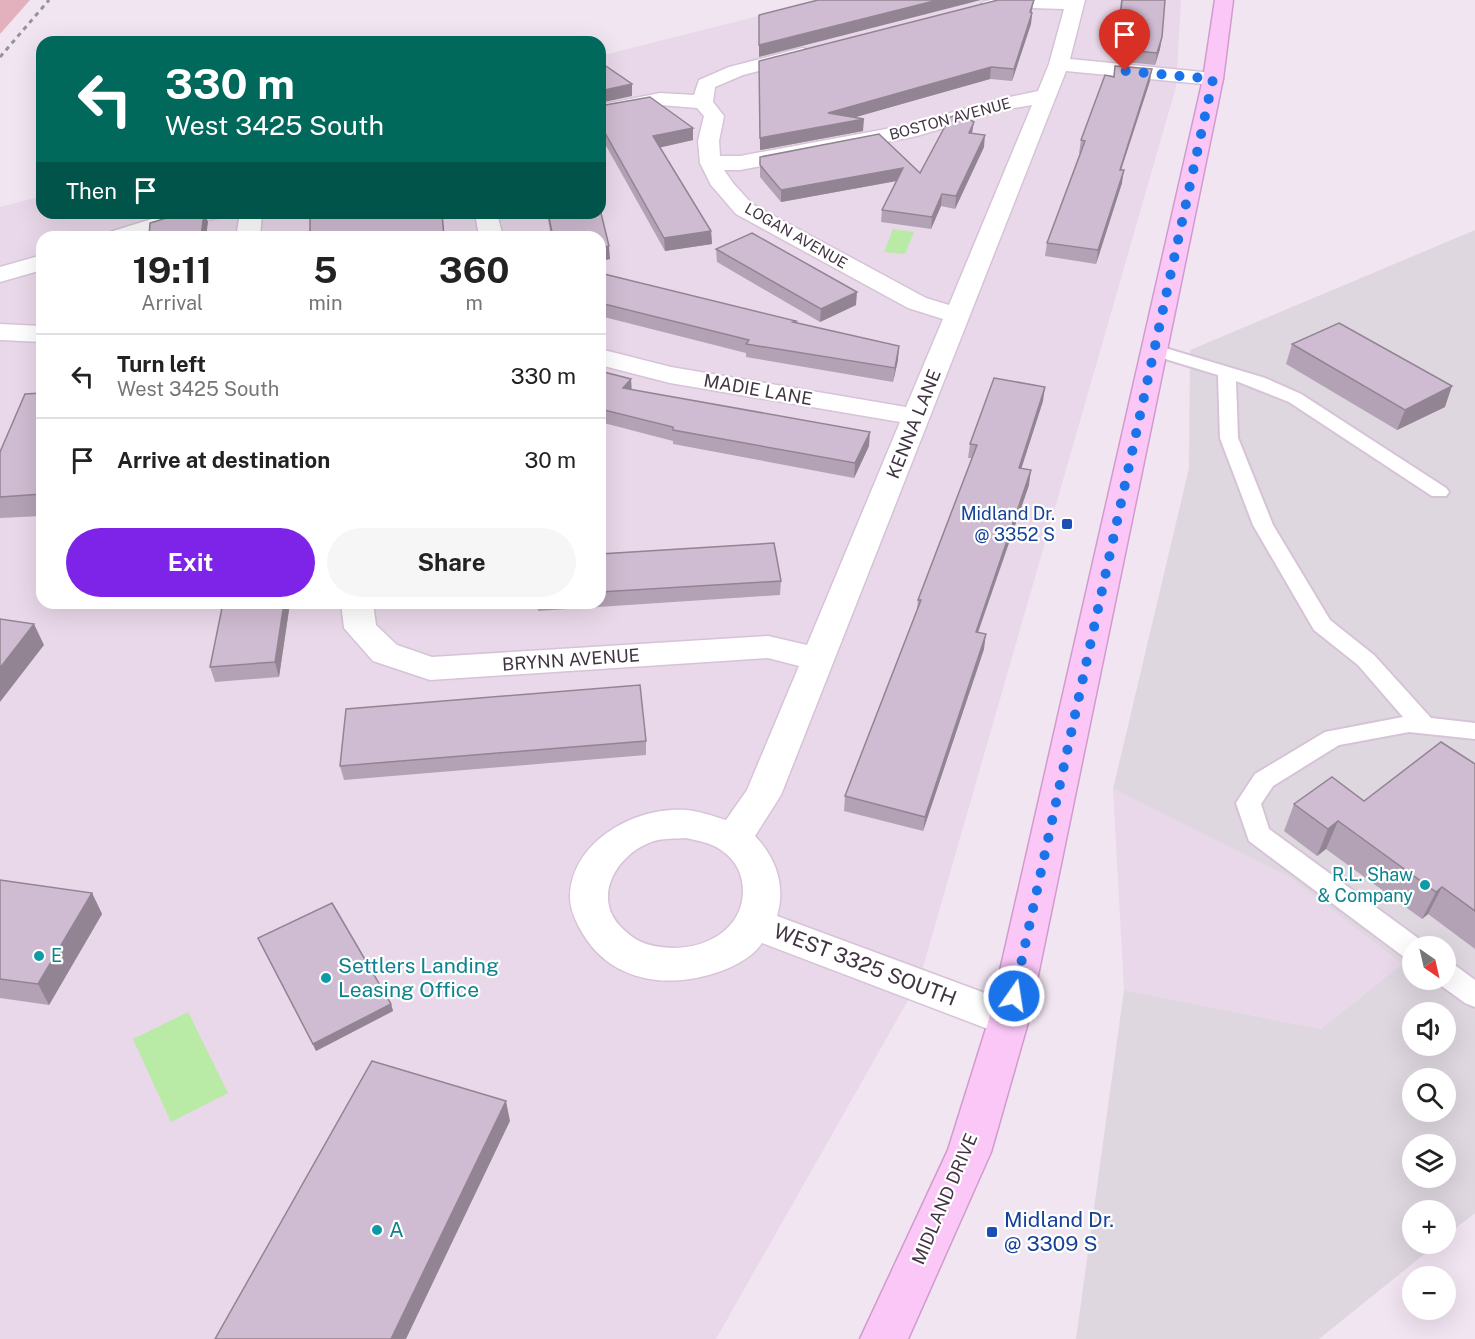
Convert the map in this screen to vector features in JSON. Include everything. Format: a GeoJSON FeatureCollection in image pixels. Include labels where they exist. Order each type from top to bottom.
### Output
{"type":"FeatureCollection","features":[{"type":"Feature","properties":{"kind":"main road","name":"MIDLAND DRIVE"},"geometry":{"type":"LineString","coordinates":[[884,1339],[969,1152],[1009,1019],[1213,79],[1224,0]]}},
{"type":"Feature","properties":{"kind":"street"},"geometry":{"type":"LineString","coordinates":[[971,10],[1004,2],[1076,2]]}},
{"type":"Feature","properties":{"kind":"street","name":"KENNA LANE"},"geometry":{"type":"LineString","coordinates":[[733,839],[764,795],[1059,64],[1076,2]]}},
{"type":"Feature","properties":{"kind":"street"},"geometry":{"type":"LineString","coordinates":[[606,110],[660,99],[703,102],[706,84],[726,75],[825,48]]}},
{"type":"Feature","properties":{"kind":"street"},"geometry":{"type":"LineString","coordinates":[[1059,64],[1213,79]]}},
{"type":"Feature","properties":{"kind":"street","name":"BOSTON AVENUE"},"geometry":{"type":"LineString","coordinates":[[711,163],[740,163],[917,130],[998,105],[1046,96]]}},
{"type":"Feature","properties":{"kind":"street","name":"LOGAN AVENUE"},"geometry":{"type":"LineString","coordinates":[[703,102],[714,116],[708,144],[711,163],[723,187],[744,209],[917,303],[958,315]]}},
{"type":"Feature","properties":{"kind":"street"},"geometry":{"type":"LineString","coordinates":[[137,231],[175,219]]}},
{"type":"Feature","properties":{"kind":"street"},"geometry":{"type":"LineString","coordinates":[[0,275],[36,264]]}},
{"type":"Feature","properties":{"kind":"street"},"geometry":{"type":"LineString","coordinates":[[0,332],[36,334]]}},
{"type":"Feature","properties":{"kind":"street","name":"MADIE LANE"},"geometry":{"type":"LineString","coordinates":[[606,359],[670,375],[916,417]]}},
{"type":"Feature","properties":{"kind":"street","name":"BRYNN AVENUE"},"geometry":{"type":"LineString","coordinates":[[358,609],[360,628],[385,653],[430,669],[768,648],[819,659]]}},
{"type":"Feature","properties":{"kind":"street"},"geometry":{"type":"LineString","coordinates":[[686,824],[714,830],[733,839],[748,853],[761,874],[764,899],[756,924],[740,942],[714,958],[682,966],[650,963],[617,950],[598,931],[588,908],[588,886],[597,863],[616,844],[640,831],[657,826],[686,824]]}},
{"type":"Feature","properties":{"kind":"street","name":"WEST 3325 SOUTH"},"geometry":{"type":"LineString","coordinates":[[756,924],[1009,1019]]}},
{"type":"Feature","properties":{"kind":"lane"},"geometry":{"type":"LineString","coordinates":[[1155,350],[1259,382],[1295,398],[1438,492]]}},
{"type":"Feature","properties":{"kind":"lane"},"geometry":{"type":"LineString","coordinates":[[1227,372],[1229,438],[1263,525],[1322,625],[1366,660],[1425,726]]}},
{"type":"Feature","properties":{"kind":"lane"},"geometry":{"type":"LineString","coordinates":[[1402,941],[1258,834],[1248,802],[1264,780],[1333,738],[1409,724],[1475,731]]}},
{"type":"Feature","properties":{"kind":"lane"},"geometry":{"type":"LineString","coordinates":[[1456,981],[1475,995]]}},
{"type":"Feature","properties":{"kind":"shaded area"},"geometry":{"type":"Polygon","coordinates":[[[0,0],[30,0],[0,34],[0,0]]]}},
{"type":"Feature","properties":{"kind":"shaded area"},"geometry":{"type":"Polygon","coordinates":[[[821,0],[1181,0],[1176,87],[919,981],[716,1339],[0,1339],[0,207],[36,198],[36,219],[606,219],[606,54],[821,0]]]}},
{"type":"Feature","properties":{"kind":"shaded area"},"geometry":{"type":"Polygon","coordinates":[[[893,229],[914,232],[905,254],[884,252],[893,229]]]}},
{"type":"Feature","properties":{"kind":"shaded area"},"geometry":{"type":"Polygon","coordinates":[[[1475,230],[1475,1213],[1456,1228],[1456,1200],[1402,1200],[1402,1254],[1425,1254],[1410,1266],[1402,1266],[1402,1272],[1319,1339],[1076,1339],[1124,990],[1321,1029],[1402,964],[1289,877],[1113,789],[1189,468],[1190,350],[1475,230]]]}},
{"type":"Feature","properties":{"kind":"shaded area"},"geometry":{"type":"Polygon","coordinates":[[[1113,789],[1289,877],[1402,964],[1321,1029],[1124,990],[1113,789]]]}},
{"type":"Feature","properties":{"kind":"shaded area"},"geometry":{"type":"Polygon","coordinates":[[[188,1012],[228,1093],[171,1122],[133,1039],[188,1012]]]}},
{"type":"Feature","properties":{"kind":"building"},"geometry":{"type":"Polygon","coordinates":[[[818,0],[938,0],[759,45],[759,15],[818,0]]]}},
{"type":"Feature","properties":{"kind":"building"},"geometry":{"type":"Polygon","coordinates":[[[998,0],[1034,0],[1014,69],[991,67],[828,113],[864,119],[760,138],[759,61],[998,0]]]}},
{"type":"Feature","properties":{"kind":"building"},"geometry":{"type":"Polygon","coordinates":[[[1122,0],[1165,0],[1162,37],[1157,53],[1117,49],[1122,0]]]}},
{"type":"Feature","properties":{"kind":"building"},"geometry":{"type":"Polygon","coordinates":[[[606,66],[632,84],[606,90],[606,66]]]}},
{"type":"Feature","properties":{"kind":"building"},"geometry":{"type":"Polygon","coordinates":[[[1115,66],[1152,69],[1120,170],[1124,170],[1098,250],[1047,243],[1085,141],[1081,140],[1105,75],[1114,77],[1115,66]]]}},
{"type":"Feature","properties":{"kind":"building"},"geometry":{"type":"Polygon","coordinates":[[[650,97],[693,128],[653,136],[711,231],[664,238],[606,135],[606,105],[650,97]]]}},
{"type":"Feature","properties":{"kind":"building"},"geometry":{"type":"Polygon","coordinates":[[[959,114],[974,122],[969,133],[985,135],[956,196],[942,194],[932,217],[882,210],[903,168],[781,190],[760,165],[760,157],[879,134],[920,173],[950,117],[959,114]]]}},
{"type":"Feature","properties":{"kind":"building"},"geometry":{"type":"Polygon","coordinates":[[[163,219],[203,219],[202,231],[149,231],[150,223],[163,219]]]}},
{"type":"Feature","properties":{"kind":"building"},"geometry":{"type":"Polygon","coordinates":[[[310,219],[442,219],[444,231],[310,231],[310,219]]]}},
{"type":"Feature","properties":{"kind":"building"},"geometry":{"type":"Polygon","coordinates":[[[549,219],[602,219],[605,231],[552,231],[549,219]]]}},
{"type":"Feature","properties":{"kind":"building"},"geometry":{"type":"Polygon","coordinates":[[[752,233],[857,292],[821,309],[716,249],[752,233]]]}},
{"type":"Feature","properties":{"kind":"building"},"geometry":{"type":"Polygon","coordinates":[[[606,274],[796,321],[793,322],[899,346],[895,368],[746,344],[749,340],[606,304],[606,274]]]}},
{"type":"Feature","properties":{"kind":"building"},"geometry":{"type":"Polygon","coordinates":[[[1339,323],[1452,386],[1405,410],[1292,344],[1339,323]]]}},
{"type":"Feature","properties":{"kind":"building"},"geometry":{"type":"Polygon","coordinates":[[[606,373],[631,379],[623,388],[870,432],[855,463],[673,430],[673,427],[606,410],[606,373]]]}},
{"type":"Feature","properties":{"kind":"building"},"geometry":{"type":"Polygon","coordinates":[[[994,378],[1045,387],[1019,468],[1031,470],[976,632],[986,634],[925,817],[845,796],[921,600],[918,600],[977,445],[970,444],[994,378]]]}},
{"type":"Feature","properties":{"kind":"building"},"geometry":{"type":"Polygon","coordinates":[[[36,393],[36,494],[0,497],[0,452],[25,394],[36,393]]]}},
{"type":"Feature","properties":{"kind":"building"},"geometry":{"type":"Polygon","coordinates":[[[774,543],[781,581],[606,592],[606,554],[774,543]]]}},
{"type":"Feature","properties":{"kind":"building"},"geometry":{"type":"Polygon","coordinates":[[[222,609],[283,609],[275,662],[210,667],[222,609]]]}},
{"type":"Feature","properties":{"kind":"building"},"geometry":{"type":"Polygon","coordinates":[[[0,619],[34,624],[0,668],[0,619]]]}},
{"type":"Feature","properties":{"kind":"building"},"geometry":{"type":"Polygon","coordinates":[[[640,685],[646,741],[340,766],[346,709],[640,685]]]}},
{"type":"Feature","properties":{"kind":"building","name":"R.L. Shaw & Company"},"geometry":{"type":"Polygon","coordinates":[[[1441,742],[1475,764],[1475,911],[1442,887],[1436,892],[1338,821],[1328,829],[1294,804],[1332,777],[1364,801],[1441,742]]]}},
{"type":"Feature","properties":{"kind":"building","name":"E"},"geometry":{"type":"Polygon","coordinates":[[[0,880],[92,893],[38,984],[0,979],[0,880]]]}},
{"type":"Feature","properties":{"kind":"building","name":"Settlers Landing Leasing Office"},"geometry":{"type":"Polygon","coordinates":[[[332,903],[391,1004],[313,1044],[258,938],[332,903]]]}},
{"type":"Feature","properties":{"kind":"building","name":"A"},"geometry":{"type":"Polygon","coordinates":[[[372,1061],[506,1101],[391,1339],[215,1339],[372,1061]]]}},
{"type":"Feature","properties":{"kind":"railway"},"geometry":{"type":"LineString","coordinates":[[0,57],[49,0]]}},
{"type":"Feature","properties":{"kind":"place","name":"Midland Dr. @ 3352 S"},"geometry":{"type":"Point","coordinates":[1067,524]}},
{"type":"Feature","properties":{"kind":"place","name":"R.L. Shaw & Company"},"geometry":{"type":"Point","coordinates":[1425,885]}},
{"type":"Feature","properties":{"kind":"place","name":"E"},"geometry":{"type":"Point","coordinates":[39,956]}},
{"type":"Feature","properties":{"kind":"place","name":"Settlers Landing Leasing Office"},"geometry":{"type":"Point","coordinates":[326,978]}},
{"type":"Feature","properties":{"kind":"place","name":"A"},"geometry":{"type":"Point","coordinates":[377,1230]}},
{"type":"Feature","properties":{"kind":"place","name":"Midland Dr. @ 3309 S"},"geometry":{"type":"Point","coordinates":[992,1232]}},
{"type":"Feature","properties":{"kind":"route"},"geometry":{"type":"LineString","coordinates":[[1014,996],[1213,79],[1125,71]]}}]}
